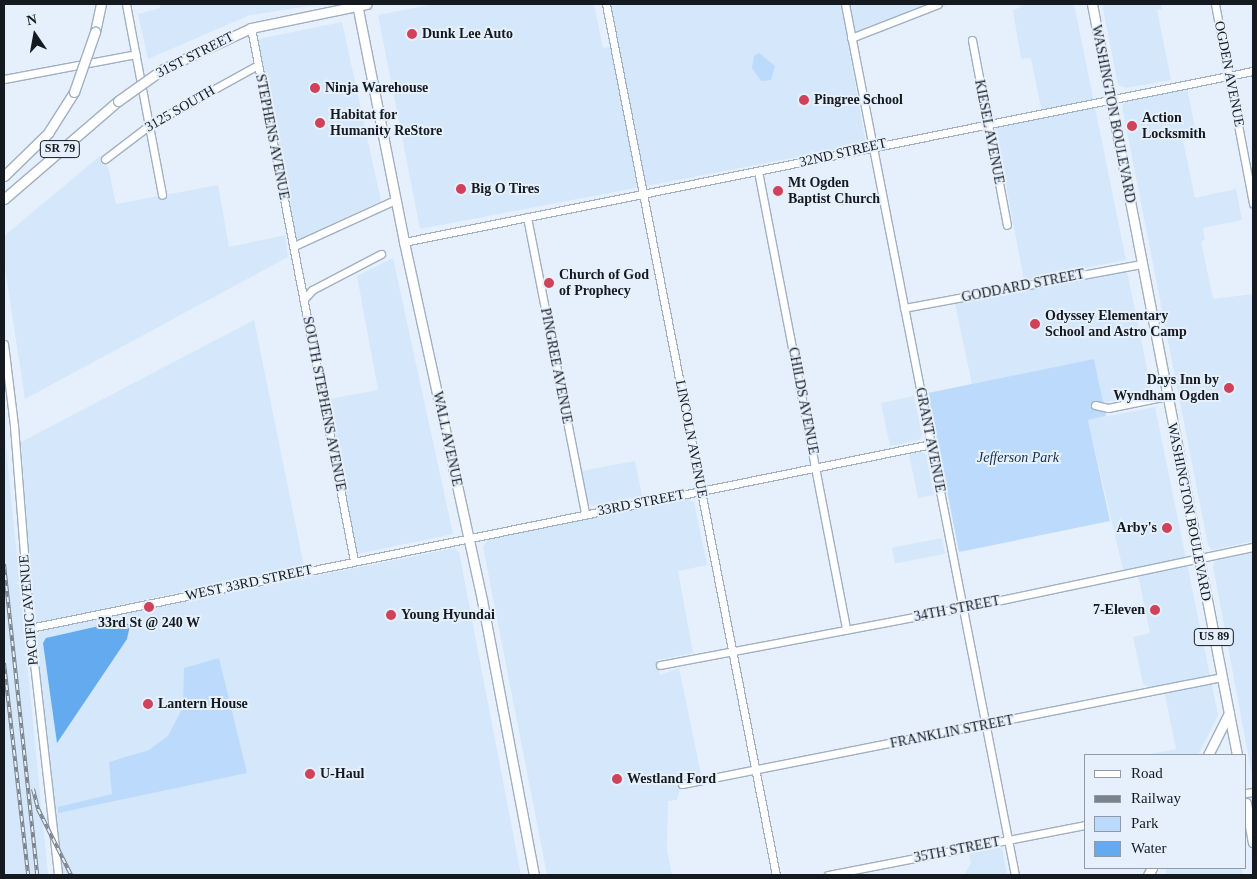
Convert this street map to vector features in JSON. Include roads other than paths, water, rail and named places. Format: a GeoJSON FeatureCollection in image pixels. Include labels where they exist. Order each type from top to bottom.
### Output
{"type":"FeatureCollection","features":[{"type":"Feature","properties":{"kind":"main road","name":"SR 79"},"geometry":{"type":"LineString","coordinates":[[4,176],[48,132],[74,92],[95,32],[101,4]]}},
{"type":"Feature","properties":{"kind":"main road","name":"31ST STREET"},"geometry":{"type":"LineString","coordinates":[[4,199],[118,101],[163,69],[251,28],[367,4]]}},
{"type":"Feature","properties":{"kind":"main road","name":"WASHINGTON BOULEVARD"},"geometry":{"type":"LineString","coordinates":[[1092,4],[1237,754]]}},
{"type":"Feature","properties":{"kind":"main road","name":"WALL AVENUE"},"geometry":{"type":"LineString","coordinates":[[357,5],[404,242],[469,538],[534,875]]}},
{"type":"Feature","properties":{"kind":"main road"},"geometry":{"type":"LineString","coordinates":[[1208,754],[1229,713]]}},
{"type":"Feature","properties":{"kind":"main road"},"geometry":{"type":"LineString","coordinates":[[1247,809],[1253,842]]}},
{"type":"Feature","properties":{"kind":"street"},"geometry":{"type":"LineString","coordinates":[[126,4],[151,124],[162,195]]}},
{"type":"Feature","properties":{"kind":"street","name":"LINCOLN AVENUE"},"geometry":{"type":"LineString","coordinates":[[606,4],[776,875]]}},
{"type":"Feature","properties":{"kind":"street","name":"GRANT AVENUE"},"geometry":{"type":"LineString","coordinates":[[846,4],[872,148],[1015,875]]}},
{"type":"Feature","properties":{"kind":"street"},"geometry":{"type":"LineString","coordinates":[[852,38],[938,4]]}},
{"type":"Feature","properties":{"kind":"street","name":"OGDEN AVENUE"},"geometry":{"type":"LineString","coordinates":[[1215,4],[1253,203]]}},
{"type":"Feature","properties":{"kind":"street","name":"STEPHENS AVENUE"},"geometry":{"type":"LineString","coordinates":[[251,28],[294,246]]}},
{"type":"Feature","properties":{"kind":"street","name":"KIESEL AVENUE"},"geometry":{"type":"LineString","coordinates":[[972,40],[1007,225]]}},
{"type":"Feature","properties":{"kind":"street"},"geometry":{"type":"LineString","coordinates":[[4,79],[136,54]]}},
{"type":"Feature","properties":{"kind":"street","name":"3125 SOUTH"},"geometry":{"type":"LineString","coordinates":[[105,159],[151,124],[258,65]]}},
{"type":"Feature","properties":{"kind":"street","name":"32ND STREET"},"geometry":{"type":"LineString","coordinates":[[404,242],[1253,71]]}},
{"type":"Feature","properties":{"kind":"street","name":"CHILDS AVENUE"},"geometry":{"type":"LineString","coordinates":[[758,171],[846,630]]}},
{"type":"Feature","properties":{"kind":"street"},"geometry":{"type":"LineString","coordinates":[[294,246],[396,200]]}},
{"type":"Feature","properties":{"kind":"street","name":"PINGREE AVENUE"},"geometry":{"type":"LineString","coordinates":[[527,217],[585,514]]}},
{"type":"Feature","properties":{"kind":"street","name":"SOUTH STEPHENS AVENUE"},"geometry":{"type":"LineString","coordinates":[[294,246],[354,561]]}},
{"type":"Feature","properties":{"kind":"street"},"geometry":{"type":"LineString","coordinates":[[304,300],[312,290],[381,254]]}},
{"type":"Feature","properties":{"kind":"street","name":"GODDARD STREET"},"geometry":{"type":"LineString","coordinates":[[904,308],[1142,264]]}},
{"type":"Feature","properties":{"kind":"street","name":"PACIFIC AVENUE"},"geometry":{"type":"LineString","coordinates":[[4,344],[15,431],[30,628],[58,875]]}},
{"type":"Feature","properties":{"kind":"street"},"geometry":{"type":"LineString","coordinates":[[1095,405],[1108,408],[1167,396]]}},
{"type":"Feature","properties":{"kind":"street","name":"33RD STREET"},"geometry":{"type":"LineString","coordinates":[[469,538],[931,444]]}},
{"type":"Feature","properties":{"kind":"street","name":"WEST 33RD STREET"},"geometry":{"type":"LineString","coordinates":[[30,628],[469,538]]}},
{"type":"Feature","properties":{"kind":"street","name":"34TH STREET"},"geometry":{"type":"LineString","coordinates":[[660,665],[963,608],[1253,548]]}},
{"type":"Feature","properties":{"kind":"street","name":"FRANKLIN STREET"},"geometry":{"type":"LineString","coordinates":[[682,784],[756,771],[1222,677]]}},
{"type":"Feature","properties":{"kind":"street","name":"35TH STREET"},"geometry":{"type":"LineString","coordinates":[[828,875],[1084,826]]}},
{"type":"Feature","properties":{"kind":"water"},"geometry":{"type":"Polygon","coordinates":[[[121,621],[130,625],[127,639],[57,743],[43,643],[46,638],[121,621]]]}},
{"type":"Feature","properties":{"kind":"railway"},"geometry":{"type":"LineString","coordinates":[[4,564],[37,875]]}},
{"type":"Feature","properties":{"kind":"railway"},"geometry":{"type":"LineString","coordinates":[[4,663],[28,875]]}},
{"type":"Feature","properties":{"kind":"railway"},"geometry":{"type":"LineString","coordinates":[[33,789],[38,809],[71,875]]}},
{"type":"Feature","properties":{"kind":"place","name":"Dunk Lee Auto"},"geometry":{"type":"Point","coordinates":[412,34]}},
{"type":"Feature","properties":{"kind":"place","name":"Ninja Warehouse"},"geometry":{"type":"Point","coordinates":[315,88]}},
{"type":"Feature","properties":{"kind":"place","name":"Pingree School"},"geometry":{"type":"Point","coordinates":[804,100]}},
{"type":"Feature","properties":{"kind":"place","name":"Habitat for Humanity ReStore"},"geometry":{"type":"Point","coordinates":[320,123]}},
{"type":"Feature","properties":{"kind":"place","name":"Action Locksmith"},"geometry":{"type":"Point","coordinates":[1132,126]}},
{"type":"Feature","properties":{"kind":"place","name":"Big O Tires"},"geometry":{"type":"Point","coordinates":[461,189]}},
{"type":"Feature","properties":{"kind":"place","name":"Mt Ogden Baptist Church"},"geometry":{"type":"Point","coordinates":[778,191]}},
{"type":"Feature","properties":{"kind":"place","name":"Church of God of Prophecy"},"geometry":{"type":"Point","coordinates":[549,283]}},
{"type":"Feature","properties":{"kind":"place","name":"Odyssey Elementary School and Astro Camp"},"geometry":{"type":"Point","coordinates":[1035,324]}},
{"type":"Feature","properties":{"kind":"place","name":"Days Inn by Wyndham Ogden"},"geometry":{"type":"Point","coordinates":[1229,388]}},
{"type":"Feature","properties":{"kind":"place","name":"Arby's"},"geometry":{"type":"Point","coordinates":[1167,528]}},
{"type":"Feature","properties":{"kind":"place","name":"33rd St @ 240 W"},"geometry":{"type":"Point","coordinates":[149,607]}},
{"type":"Feature","properties":{"kind":"place","name":"7-Eleven"},"geometry":{"type":"Point","coordinates":[1155,610]}},
{"type":"Feature","properties":{"kind":"place","name":"Young Hyundai"},"geometry":{"type":"Point","coordinates":[391,615]}},
{"type":"Feature","properties":{"kind":"place","name":"Lantern House"},"geometry":{"type":"Point","coordinates":[148,704]}},
{"type":"Feature","properties":{"kind":"place","name":"U-Haul"},"geometry":{"type":"Point","coordinates":[310,774]}},
{"type":"Feature","properties":{"kind":"place","name":"Westland Ford"},"geometry":{"type":"Point","coordinates":[617,779]}},
{"type":"Feature","properties":{"kind":"park label","name":"Jefferson Park"},"geometry":{"type":"Point","coordinates":[1018,458]}}]}
